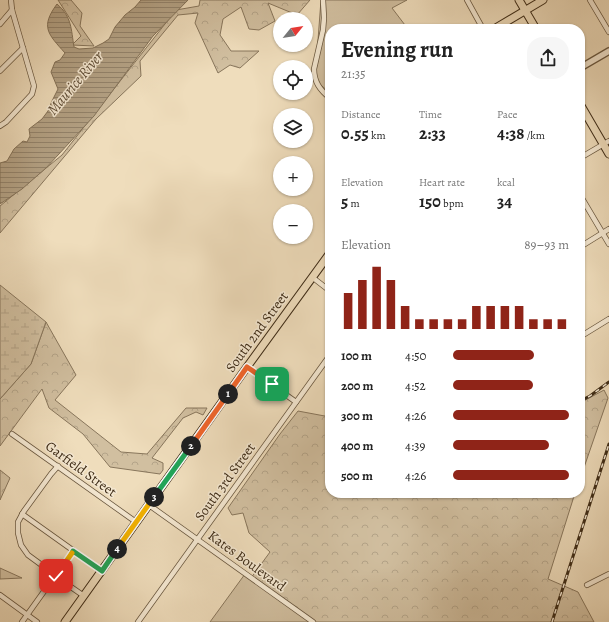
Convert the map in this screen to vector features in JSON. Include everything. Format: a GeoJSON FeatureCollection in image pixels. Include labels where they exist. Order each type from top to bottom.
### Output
{"type":"FeatureCollection","features":[{"type":"Feature","properties":{"kind":"main road"},"geometry":{"type":"LineString","coordinates":[[519,0],[533,24]]}},
{"type":"Feature","properties":{"kind":"main road"},"geometry":{"type":"LineString","coordinates":[[503,24],[543,0]]}},
{"type":"Feature","properties":{"kind":"main road"},"geometry":{"type":"LineString","coordinates":[[585,111],[606,142],[609,154]]}},
{"type":"Feature","properties":{"kind":"main road","name":"South 2nd Street"},"geometry":{"type":"LineString","coordinates":[[65,622],[325,260]]}},
{"type":"Feature","properties":{"kind":"street"},"geometry":{"type":"LineString","coordinates":[[0,126],[6,122],[32,94],[34,86],[12,10],[11,0]]}},
{"type":"Feature","properties":{"kind":"street"},"geometry":{"type":"LineString","coordinates":[[323,0],[323,30],[314,73],[316,81],[325,93]]}},
{"type":"Feature","properties":{"kind":"street"},"geometry":{"type":"LineString","coordinates":[[467,0],[480,24]]}},
{"type":"Feature","properties":{"kind":"street"},"geometry":{"type":"LineString","coordinates":[[590,0],[609,32]]}},
{"type":"Feature","properties":{"kind":"street"},"geometry":{"type":"LineString","coordinates":[[0,24],[12,10]]}},
{"type":"Feature","properties":{"kind":"street"},"geometry":{"type":"LineString","coordinates":[[0,71],[23,48]]}},
{"type":"Feature","properties":{"kind":"street"},"geometry":{"type":"LineString","coordinates":[[585,65],[609,51]]}},
{"type":"Feature","properties":{"kind":"street"},"geometry":{"type":"LineString","coordinates":[[585,155],[606,142]]}},
{"type":"Feature","properties":{"kind":"street"},"geometry":{"type":"LineString","coordinates":[[585,203],[609,244]]}},
{"type":"Feature","properties":{"kind":"street"},"geometry":{"type":"LineString","coordinates":[[585,244],[609,229]]}},
{"type":"Feature","properties":{"kind":"street"},"geometry":{"type":"LineString","coordinates":[[312,277],[325,287]]}},
{"type":"Feature","properties":{"kind":"street"},"geometry":{"type":"LineString","coordinates":[[585,333],[609,319]]}},
{"type":"Feature","properties":{"kind":"street","name":"South 3rd Street"},"geometry":{"type":"LineString","coordinates":[[138,622],[325,362]]}},
{"type":"Feature","properties":{"kind":"street"},"geometry":{"type":"LineString","coordinates":[[247,367],[296,402]]}},
{"type":"Feature","properties":{"kind":"street","name":"Garfield Street"},"geometry":{"type":"LineString","coordinates":[[12,434],[136,522]]}},
{"type":"Feature","properties":{"kind":"street"},"geometry":{"type":"LineString","coordinates":[[58,466],[22,514],[17,528],[19,541],[28,555],[84,596]]}},
{"type":"Feature","properties":{"kind":"street","name":"Kates Boulevard"},"geometry":{"type":"LineString","coordinates":[[149,505],[313,622]]}},
{"type":"Feature","properties":{"kind":"street"},"geometry":{"type":"LineString","coordinates":[[22,514],[102,571]]}},
{"type":"Feature","properties":{"kind":"street"},"geometry":{"type":"LineString","coordinates":[[22,622],[73,551]]}},
{"type":"Feature","properties":{"kind":"street"},"geometry":{"type":"LineString","coordinates":[[588,585],[609,574]]}},
{"type":"Feature","properties":{"kind":"street"},"geometry":{"type":"LineString","coordinates":[[0,595],[37,622]]}},
{"type":"Feature","properties":{"kind":"green space"},"geometry":{"type":"Polygon","coordinates":[[[58,0],[71,0],[82,13],[80,26],[94,46],[72,45],[81,36],[58,0]]]}},
{"type":"Feature","properties":{"kind":"green space"},"geometry":{"type":"Polygon","coordinates":[[[200,0],[310,0],[300,12],[290,12],[268,3],[273,16],[273,22],[259,30],[249,29],[241,7],[223,19],[220,35],[231,51],[259,51],[240,68],[230,65],[218,73],[195,23],[198,13],[178,15],[140,61],[141,76],[96,119],[0,233],[0,206],[62,155],[176,10],[199,6],[200,0]]]}},
{"type":"Feature","properties":{"kind":"green space"},"geometry":{"type":"Polygon","coordinates":[[[321,0],[407,0],[392,8],[404,24],[325,24],[325,89],[315,80],[321,0]]]}},
{"type":"Feature","properties":{"kind":"green space"},"geometry":{"type":"Polygon","coordinates":[[[0,285],[46,322],[31,364],[0,399],[0,285]]]}},
{"type":"Feature","properties":{"kind":"green space"},"geometry":{"type":"Polygon","coordinates":[[[46,322],[76,375],[55,400],[121,452],[147,454],[186,408],[207,408],[203,415],[196,412],[183,418],[152,458],[163,463],[163,470],[160,474],[110,467],[83,434],[49,408],[42,389],[0,446],[0,399],[31,364],[46,322]]]}},
{"type":"Feature","properties":{"kind":"green space"},"geometry":{"type":"Polygon","coordinates":[[[604,390],[608,398],[585,465],[585,400],[604,390]]]}},
{"type":"Feature","properties":{"kind":"green space"},"geometry":{"type":"Polygon","coordinates":[[[298,411],[325,416],[325,498],[573,498],[548,579],[578,592],[594,622],[312,622],[251,578],[270,552],[249,533],[243,513],[232,515],[228,508],[298,411]]]}},
{"type":"Feature","properties":{"kind":"green space"},"geometry":{"type":"Polygon","coordinates":[[[0,470],[10,478],[0,500],[0,470]]]}},
{"type":"Feature","properties":{"kind":"green space"},"geometry":{"type":"Polygon","coordinates":[[[0,568],[22,578],[0,579],[0,568]]]}},
{"type":"Feature","properties":{"kind":"green space"},"geometry":{"type":"Polygon","coordinates":[[[245,574],[312,622],[210,622],[245,574]]]}},
{"type":"Feature","properties":{"kind":"water","name":"Maurice River"},"geometry":{"type":"Polygon","coordinates":[[[141,0],[188,0],[153,36],[94,116],[46,168],[22,189],[0,204],[0,163],[7,161],[14,149],[23,141],[27,142],[30,136],[29,129],[42,119],[48,111],[58,89],[51,72],[55,62],[60,60],[65,53],[54,41],[48,30],[49,19],[57,4],[66,14],[70,24],[74,47],[79,49],[93,48],[109,39],[115,27],[141,0]]]}},
{"type":"Feature","properties":{"kind":"railway"},"geometry":{"type":"LineString","coordinates":[[585,398],[609,382]]}},
{"type":"Feature","properties":{"kind":"railway"},"geometry":{"type":"LineString","coordinates":[[552,622],[609,444]]}},
{"type":"Feature","properties":{"kind":"route"},"geometry":{"type":"LineString","coordinates":[[56,576],[73,551],[102,571],[247,367],[272,384]]}}]}
